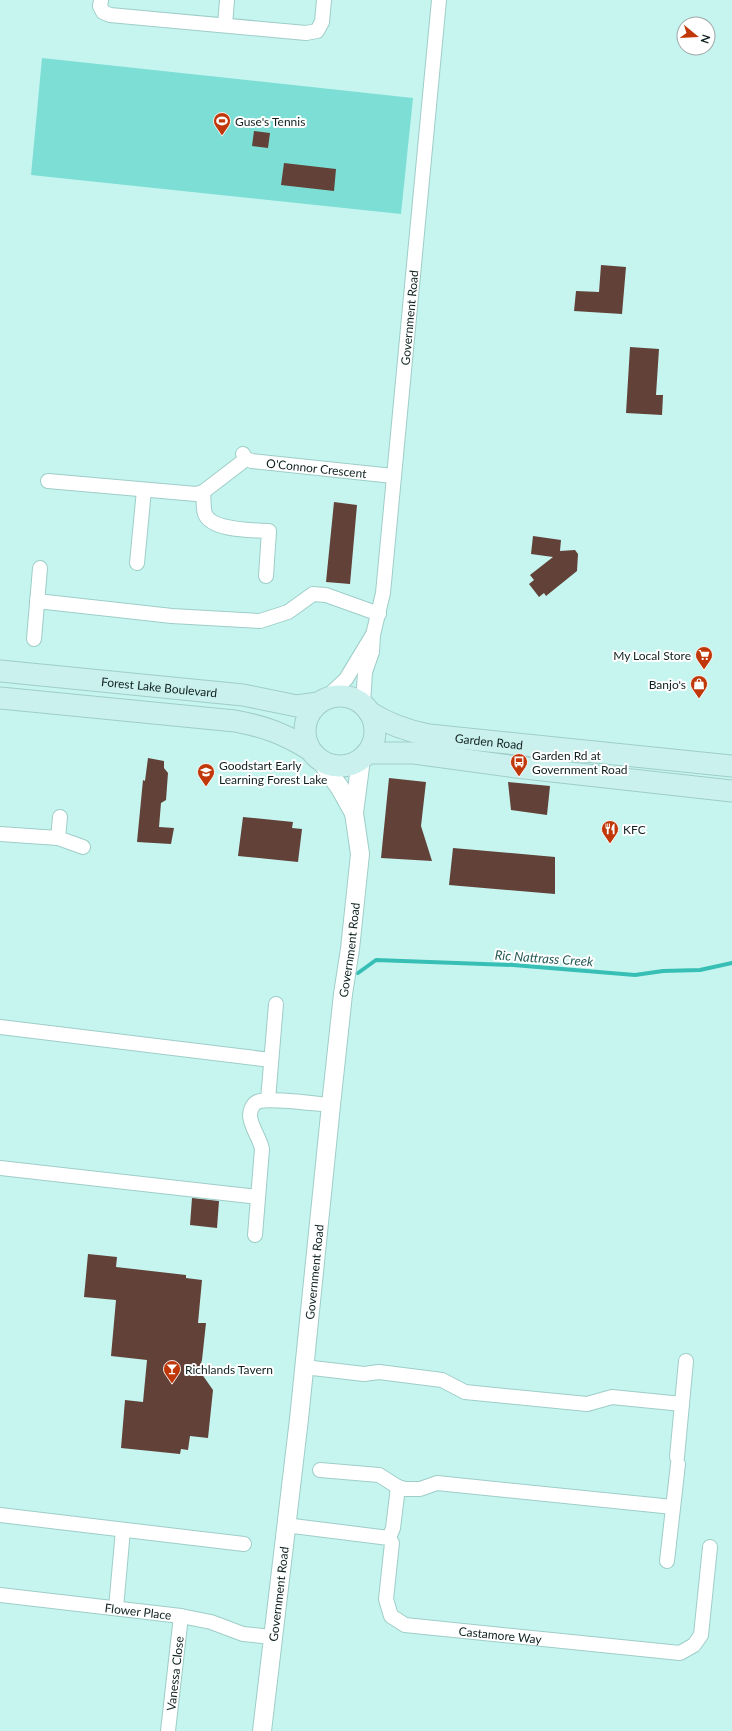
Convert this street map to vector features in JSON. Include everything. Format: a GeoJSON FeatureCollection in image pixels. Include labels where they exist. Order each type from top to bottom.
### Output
{"type":"FeatureCollection","features":[{"type":"Feature","properties":{"kind":"main road","name":"Forest Lake Boulevard"},"geometry":{"type":"LineString","coordinates":[[0,671],[243,695],[297,706],[322,701]]}},
{"type":"Feature","properties":{"kind":"main road"},"geometry":{"type":"LineString","coordinates":[[0,698],[235,721],[266,728],[283,734],[315,755],[331,765],[341,766],[352,764],[364,756],[373,743],[375,733],[374,722],[366,708],[354,699],[345,696],[336,696],[322,701],[308,715],[304,730],[305,739],[315,755]]}},
{"type":"Feature","properties":{"kind":"main road","name":"Garden Road"},"geometry":{"type":"LineString","coordinates":[[366,708],[380,719],[404,729],[429,735],[732,766]]}},
{"type":"Feature","properties":{"kind":"main road","name":"Garden Road"},"geometry":{"type":"LineString","coordinates":[[364,756],[414,754],[732,791]]}},
{"type":"Feature","properties":{"kind":"street"},"geometry":{"type":"LineString","coordinates":[[101,0],[100,6],[103,12],[110,15],[306,33],[317,31],[322,22],[324,0]]}},
{"type":"Feature","properties":{"kind":"street"},"geometry":{"type":"LineString","coordinates":[[225,25],[227,0]]}},
{"type":"Feature","properties":{"kind":"street","name":"Government Road"},"geometry":{"type":"LineString","coordinates":[[366,708],[363,683],[372,652],[373,635],[383,593],[439,0]]}},
{"type":"Feature","properties":{"kind":"street","name":"O'Connor Crescent"},"geometry":{"type":"LineString","coordinates":[[203,492],[245,457],[252,461],[393,476]]}},
{"type":"Feature","properties":{"kind":"street"},"geometry":{"type":"LineString","coordinates":[[48,481],[196,494],[203,492],[205,514],[210,521],[218,526],[269,531],[266,576]]}},
{"type":"Feature","properties":{"kind":"street"},"geometry":{"type":"LineString","coordinates":[[137,563],[144,490]]}},
{"type":"Feature","properties":{"kind":"street"},"geometry":{"type":"LineString","coordinates":[[34,639],[40,568]]}},
{"type":"Feature","properties":{"kind":"street"},"geometry":{"type":"LineString","coordinates":[[37,601],[172,616],[260,622],[288,612],[313,594],[326,595],[379,614]]}},
{"type":"Feature","properties":{"kind":"street","name":"Government Road"},"geometry":{"type":"LineString","coordinates":[[322,701],[346,679],[373,635]]}},
{"type":"Feature","properties":{"kind":"street","name":"Government Road"},"geometry":{"type":"LineString","coordinates":[[315,755],[340,788],[354,813]]}},
{"type":"Feature","properties":{"kind":"street","name":"Government Road"},"geometry":{"type":"LineString","coordinates":[[262,1731],[304,1367],[343,994],[350,949],[360,854],[354,813],[364,756]]}},
{"type":"Feature","properties":{"kind":"street"},"geometry":{"type":"LineString","coordinates":[[58,838],[60,817]]}},
{"type":"Feature","properties":{"kind":"street"},"geometry":{"type":"LineString","coordinates":[[0,834],[58,838],[83,847]]}},
{"type":"Feature","properties":{"kind":"street"},"geometry":{"type":"LineString","coordinates":[[268,1100],[276,1004]]}},
{"type":"Feature","properties":{"kind":"street"},"geometry":{"type":"LineString","coordinates":[[0,1027],[272,1060]]}},
{"type":"Feature","properties":{"kind":"street"},"geometry":{"type":"LineString","coordinates":[[255,1234],[262,1149],[249,1113],[252,1107],[258,1102],[268,1100],[331,1105]]}},
{"type":"Feature","properties":{"kind":"street"},"geometry":{"type":"LineString","coordinates":[[0,1168],[258,1197]]}},
{"type":"Feature","properties":{"kind":"street"},"geometry":{"type":"LineString","coordinates":[[667,1561],[686,1361]]}},
{"type":"Feature","properties":{"kind":"street"},"geometry":{"type":"LineString","coordinates":[[304,1367],[364,1374],[379,1372],[442,1380],[465,1392],[579,1404],[587,1404],[612,1397],[682,1404]]}},
{"type":"Feature","properties":{"kind":"street"},"geometry":{"type":"LineString","coordinates":[[320,1470],[379,1475],[398,1487],[405,1489],[420,1489],[437,1482],[673,1507]]}},
{"type":"Feature","properties":{"kind":"street","name":"Castamore Way"},"geometry":{"type":"LineString","coordinates":[[398,1487],[393,1528],[389,1538],[392,1543],[386,1599],[391,1616],[405,1625],[680,1653],[694,1645],[701,1635],[710,1547]]}},
{"type":"Feature","properties":{"kind":"street"},"geometry":{"type":"LineString","coordinates":[[0,1515],[244,1544]]}},
{"type":"Feature","properties":{"kind":"street"},"geometry":{"type":"LineString","coordinates":[[285,1526],[383,1536],[389,1538]]}},
{"type":"Feature","properties":{"kind":"street"},"geometry":{"type":"LineString","coordinates":[[116,1608],[123,1530]]}},
{"type":"Feature","properties":{"kind":"street","name":"Flower Place"},"geometry":{"type":"LineString","coordinates":[[0,1595],[181,1616],[211,1622],[243,1634],[273,1636]]}},
{"type":"Feature","properties":{"kind":"street","name":"Vanessa Close"},"geometry":{"type":"LineString","coordinates":[[168,1731],[181,1616]]}},
{"type":"Feature","properties":{"kind":"shaded area","name":"Guse's Tennis"},"geometry":{"type":"Polygon","coordinates":[[[42,58],[413,98],[401,214],[31,175],[42,58]]]}},
{"type":"Feature","properties":{"kind":"building"},"geometry":{"type":"Polygon","coordinates":[[[254,131],[270,133],[268,148],[252,146],[254,131]]]}},
{"type":"Feature","properties":{"kind":"building"},"geometry":{"type":"Polygon","coordinates":[[[284,163],[336,169],[334,191],[281,185],[284,163]]]}},
{"type":"Feature","properties":{"kind":"building"},"geometry":{"type":"Polygon","coordinates":[[[601,265],[626,267],[622,314],[574,311],[576,291],[599,292],[601,265]]]}},
{"type":"Feature","properties":{"kind":"building"},"geometry":{"type":"Polygon","coordinates":[[[630,347],[659,349],[656,395],[663,395],[662,415],[626,413],[630,347]]]}},
{"type":"Feature","properties":{"kind":"building"},"geometry":{"type":"Polygon","coordinates":[[[334,502],[357,505],[350,584],[326,582],[334,502]]]}},
{"type":"Feature","properties":{"kind":"building"},"geometry":{"type":"Polygon","coordinates":[[[533,536],[561,540],[560,551],[575,550],[578,554],[577,571],[546,596],[544,593],[539,597],[529,584],[534,580],[530,575],[553,557],[531,554],[533,536]]]}},
{"type":"Feature","properties":{"kind":"building"},"geometry":{"type":"Polygon","coordinates":[[[148,758],[164,761],[164,768],[168,773],[166,800],[161,803],[159,827],[174,828],[171,844],[137,842],[143,780],[145,781],[148,758]]]}},
{"type":"Feature","properties":{"kind":"building"},"geometry":{"type":"Polygon","coordinates":[[[389,778],[426,782],[421,826],[432,861],[381,858],[389,778]]]}},
{"type":"Feature","properties":{"kind":"building"},"geometry":{"type":"Polygon","coordinates":[[[508,782],[550,786],[547,815],[511,810],[508,782]]]}},
{"type":"Feature","properties":{"kind":"building"},"geometry":{"type":"Polygon","coordinates":[[[243,817],[293,822],[292,828],[302,829],[298,862],[238,856],[243,817]]]}},
{"type":"Feature","properties":{"kind":"building"},"geometry":{"type":"Polygon","coordinates":[[[453,848],[555,857],[555,894],[449,885],[453,848]]]}},
{"type":"Feature","properties":{"kind":"building"},"geometry":{"type":"Polygon","coordinates":[[[192,1198],[219,1201],[217,1228],[190,1225],[192,1198]]]}},
{"type":"Feature","properties":{"kind":"building"},"geometry":{"type":"Polygon","coordinates":[[[88,1254],[117,1257],[116,1267],[186,1275],[186,1278],[202,1280],[198,1323],[206,1323],[202,1360],[199,1370],[213,1390],[208,1438],[190,1436],[188,1450],[181,1449],[180,1454],[121,1448],[125,1400],[143,1402],[147,1360],[111,1356],[116,1300],[84,1297],[88,1254]]]}},
{"type":"Feature","properties":{"kind":"waterway","name":"Ric Nattrass Creek"},"geometry":{"type":"LineString","coordinates":[[358,973],[376,960],[513,965],[635,975],[663,971],[700,970],[732,963]]}},
{"type":"Feature","properties":{"kind":"place","name":"Guse's Tennis"},"geometry":{"type":"Point","coordinates":[222,136]}},
{"type":"Feature","properties":{"kind":"place","name":"My Local Store"},"geometry":{"type":"Point","coordinates":[704,670]}},
{"type":"Feature","properties":{"kind":"place","name":"Banjo's"},"geometry":{"type":"Point","coordinates":[699,699]}},
{"type":"Feature","properties":{"kind":"place","name":"Garden Rd at Government Road"},"geometry":{"type":"Point","coordinates":[519,777]}},
{"type":"Feature","properties":{"kind":"place","name":"Goodstart Early Learning Forest Lake"},"geometry":{"type":"Point","coordinates":[206,787]}},
{"type":"Feature","properties":{"kind":"place","name":"KFC"},"geometry":{"type":"Point","coordinates":[610,844]}},
{"type":"Feature","properties":{"kind":"place","name":"Richlands Tavern"},"geometry":{"type":"Point","coordinates":[172,1384]}}]}
